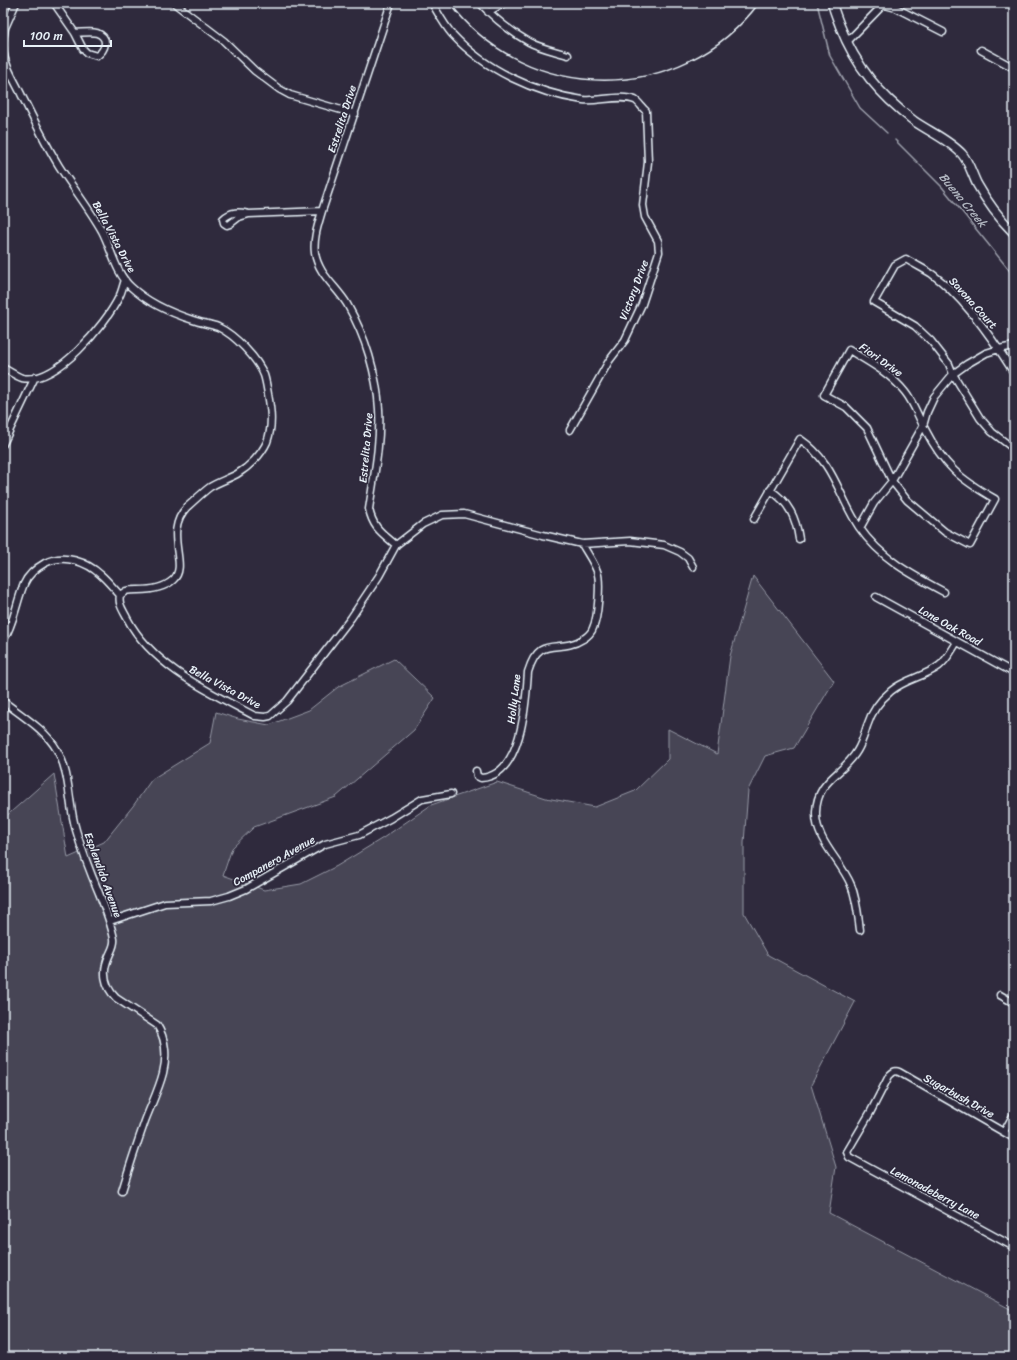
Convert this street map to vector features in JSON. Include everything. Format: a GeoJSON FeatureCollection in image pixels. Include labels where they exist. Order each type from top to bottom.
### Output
{"type":"FeatureCollection","features":[{"type":"Feature","properties":{"kind":"main road"},"geometry":{"type":"LineString","coordinates":[[832,3],[833,10],[847,42],[866,75],[880,91],[915,121],[949,143],[960,153],[968,163],[972,175],[984,196],[1014,232]]}},
{"type":"Feature","properties":{"kind":"street"},"geometry":{"type":"LineString","coordinates":[[3,40],[5,28],[16,3]]}},
{"type":"Feature","properties":{"kind":"street"},"geometry":{"type":"LineString","coordinates":[[54,3],[87,53],[97,56],[105,47],[106,43],[104,38],[98,33],[75,33]]}},
{"type":"Feature","properties":{"kind":"street"},"geometry":{"type":"LineString","coordinates":[[174,3],[224,41],[255,71],[279,89],[290,95],[355,114]]}},
{"type":"Feature","properties":{"kind":"street","name":"Estrelita Drive"},"geometry":{"type":"LineString","coordinates":[[391,3],[322,212],[315,239],[315,253],[318,265],[347,304],[361,332],[369,354],[379,409],[379,431],[369,509],[372,520],[378,530],[396,545]]}},
{"type":"Feature","properties":{"kind":"street","name":"Victory Drive"},"geometry":{"type":"LineString","coordinates":[[432,3],[451,33],[471,52],[510,77],[539,89],[584,100],[605,98],[629,99],[636,101],[646,111],[648,162],[643,204],[645,217],[658,241],[659,252],[642,304],[625,340],[609,361],[570,430]]}},
{"type":"Feature","properties":{"kind":"street"},"geometry":{"type":"LineString","coordinates":[[480,3],[488,12],[513,32],[530,43],[568,55]]}},
{"type":"Feature","properties":{"kind":"street"},"geometry":{"type":"LineString","coordinates":[[488,12],[504,3]]}},
{"type":"Feature","properties":{"kind":"street"},"geometry":{"type":"LineString","coordinates":[[847,42],[881,7],[885,5],[896,8],[943,32]]}},
{"type":"Feature","properties":{"kind":"street","name":"Bella Vista Drive"},"geometry":{"type":"LineString","coordinates":[[3,48],[6,63],[45,142],[59,167],[83,200],[99,227],[118,271],[124,280],[141,296],[164,308],[192,320],[217,327],[225,331],[241,344],[258,363],[265,377],[270,407],[271,427],[266,443],[258,456],[237,474],[211,486],[181,515],[176,526],[175,535],[180,566],[174,579],[164,586],[145,590],[126,591],[120,595],[119,602],[131,625],[147,646],[192,683],[255,716],[270,716],[287,700],[351,618],[379,576],[396,545]]}},
{"type":"Feature","properties":{"kind":"street"},"geometry":{"type":"LineString","coordinates":[[981,50],[1014,68]]}},
{"type":"Feature","properties":{"kind":"street"},"geometry":{"type":"LineString","coordinates":[[249,214],[322,212]]}},
{"type":"Feature","properties":{"kind":"street","name":"Savona Court"},"geometry":{"type":"LineString","coordinates":[[953,374],[949,364],[931,341],[915,326],[874,302],[898,262],[906,259],[932,274],[950,289],[982,325],[999,348]]}},
{"type":"Feature","properties":{"kind":"street"},"geometry":{"type":"LineString","coordinates":[[3,368],[22,378],[35,377],[47,374],[71,357],[92,337],[112,310],[120,296],[124,280]]}},
{"type":"Feature","properties":{"kind":"street"},"geometry":{"type":"LineString","coordinates":[[860,528],[874,503],[892,481],[923,426],[927,412],[934,397],[953,374],[986,353],[999,348],[1014,346]]}},
{"type":"Feature","properties":{"kind":"street"},"geometry":{"type":"LineString","coordinates":[[999,348],[1014,373]]}},
{"type":"Feature","properties":{"kind":"street","name":"Fiori Drive"},"geometry":{"type":"LineString","coordinates":[[892,481],[867,428],[846,407],[824,395],[848,350],[877,367],[896,382],[905,392],[913,405],[923,426]]}},
{"type":"Feature","properties":{"kind":"street"},"geometry":{"type":"LineString","coordinates":[[953,374],[980,418],[1000,439],[1014,449]]}},
{"type":"Feature","properties":{"kind":"street"},"geometry":{"type":"LineString","coordinates":[[3,444],[35,377]]}},
{"type":"Feature","properties":{"kind":"street"},"geometry":{"type":"LineString","coordinates":[[892,481],[907,500],[945,532],[970,545],[995,499],[970,485],[954,471],[934,448],[923,426]]}},
{"type":"Feature","properties":{"kind":"street"},"geometry":{"type":"LineString","coordinates":[[754,519],[800,440],[807,444],[824,461],[860,528],[878,550],[903,570],[944,592]]}},
{"type":"Feature","properties":{"kind":"street"},"geometry":{"type":"LineString","coordinates":[[770,490],[776,493],[791,511],[796,523],[799,539]]}},
{"type":"Feature","properties":{"kind":"street"},"geometry":{"type":"LineString","coordinates":[[396,545],[424,524],[442,515],[464,514],[582,544],[630,541],[664,545],[680,552],[688,558],[693,567]]}},
{"type":"Feature","properties":{"kind":"street","name":"Holly Lane"},"geometry":{"type":"LineString","coordinates":[[476,771],[477,776],[481,778],[487,778],[496,774],[507,764],[515,751],[520,735],[528,672],[535,655],[546,647],[566,645],[577,642],[593,629],[598,602],[598,572],[582,544]]}},
{"type":"Feature","properties":{"kind":"street"},"geometry":{"type":"LineString","coordinates":[[3,641],[10,626],[25,582],[38,567],[52,559],[67,559],[90,567],[101,575],[120,595]]}},
{"type":"Feature","properties":{"kind":"street","name":"Lone Oak Road"},"geometry":{"type":"LineString","coordinates":[[876,597],[1014,673]]}},
{"type":"Feature","properties":{"kind":"street"},"geometry":{"type":"LineString","coordinates":[[860,930],[857,906],[851,885],[842,867],[823,840],[818,828],[816,812],[822,788],[828,780],[848,763],[856,752],[863,741],[867,725],[877,706],[891,691],[906,680],[928,672],[939,666],[957,642]]}},
{"type":"Feature","properties":{"kind":"street","name":"Esplendido Avenue"},"geometry":{"type":"LineString","coordinates":[[3,702],[49,738],[59,754],[67,778],[75,829],[110,921],[114,940],[105,969],[106,984],[116,998],[157,1025],[164,1044],[165,1054],[163,1072],[122,1191]]}},
{"type":"Feature","properties":{"kind":"street","name":"Companero Avenue"},"geometry":{"type":"LineString","coordinates":[[110,921],[165,903],[211,901],[229,896],[246,889],[316,849],[360,835],[392,818],[422,799],[451,794]]}},
{"type":"Feature","properties":{"kind":"street"},"geometry":{"type":"LineString","coordinates":[[1000,995],[1014,1002]]}},
{"type":"Feature","properties":{"kind":"street","name":"Sugarbush Drive"},"geometry":{"type":"LineString","coordinates":[[848,1155],[850,1146],[889,1076],[895,1071],[1014,1138]]}},
{"type":"Feature","properties":{"kind":"street"},"geometry":{"type":"LineString","coordinates":[[1004,1132],[1014,1114]]}},
{"type":"Feature","properties":{"kind":"street","name":"Lemonadeberry Lane"},"geometry":{"type":"LineString","coordinates":[[848,1155],[870,1169],[1014,1247]]}},
{"type":"Feature","properties":{"kind":"shaded area"},"geometry":{"type":"Polygon","coordinates":[[[753,576],[834,681],[794,748],[765,756],[748,790],[744,843],[744,913],[768,955],[855,1002],[811,1085],[836,1167],[829,1213],[1014,1311],[1014,1357],[9,1357],[3,1354],[3,819],[54,774],[68,858],[104,842],[133,806],[152,779],[210,743],[216,712],[238,719],[269,725],[309,710],[338,687],[394,659],[435,698],[414,730],[336,797],[254,827],[232,848],[223,875],[264,890],[301,884],[337,866],[383,838],[431,805],[497,782],[546,798],[595,807],[635,791],[668,759],[668,729],[717,754],[730,656],[753,576]]]}},
{"type":"Feature","properties":{"kind":"waterway","name":"Buena Creek"},"geometry":{"type":"LineString","coordinates":[[817,3],[830,56],[860,108],[887,133]]}},
{"type":"Feature","properties":{"kind":"waterway","name":"Buena Creek"},"geometry":{"type":"LineString","coordinates":[[895,140],[942,187],[1014,276]]}},
{"type":"Feature","properties":{"kind":"railway"},"geometry":{"type":"LineString","coordinates":[[450,3],[482,37],[520,61],[561,75],[604,80],[648,75],[689,61],[727,37],[759,3]]}}]}
